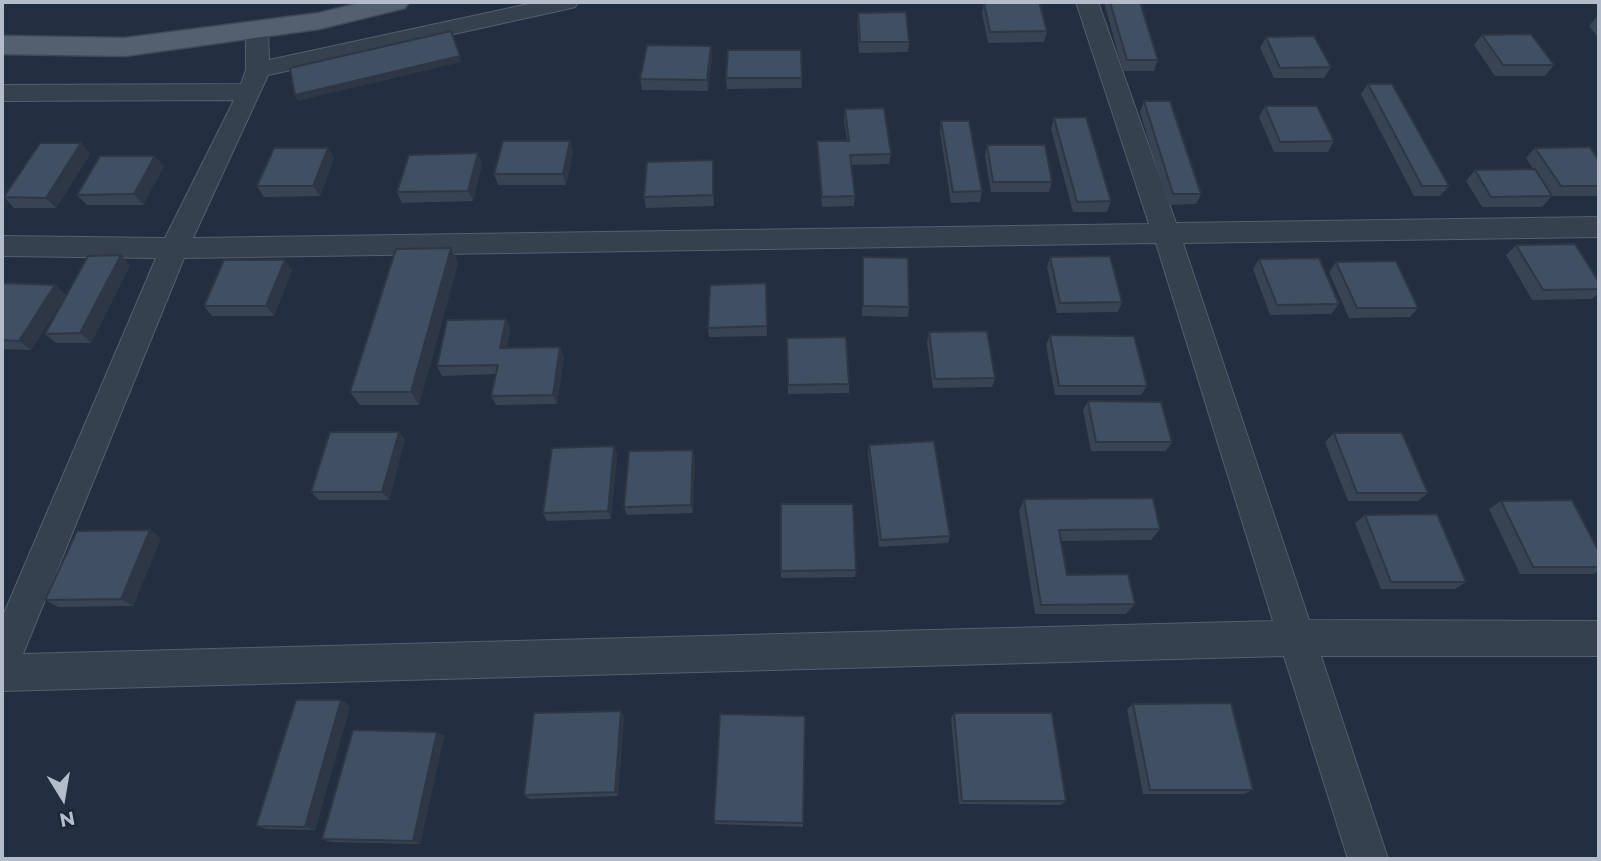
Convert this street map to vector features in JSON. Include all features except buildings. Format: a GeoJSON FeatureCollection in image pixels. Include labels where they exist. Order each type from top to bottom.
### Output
{"type":"FeatureCollection","features":[{"type":"Feature","properties":{"kind":"main road"},"geometry":{"type":"LineString","coordinates":[[2,45],[125,47],[319,21],[396,2]]}},
{"type":"Feature","properties":{"kind":"street"},"geometry":{"type":"LineString","coordinates":[[2,93],[254,81],[567,2]]}},
{"type":"Feature","properties":{"kind":"street"},"geometry":{"type":"LineString","coordinates":[[1087,2],[1166,233],[1368,859]]}},
{"type":"Feature","properties":{"kind":"street"},"geometry":{"type":"LineString","coordinates":[[2,660],[174,248],[254,81],[257,29]]}},
{"type":"Feature","properties":{"kind":"street"},"geometry":{"type":"LineString","coordinates":[[2,246],[174,248],[1599,228]]}},
{"type":"Feature","properties":{"kind":"street"},"geometry":{"type":"LineString","coordinates":[[2,673],[1296,638],[1599,639]]}}]}
